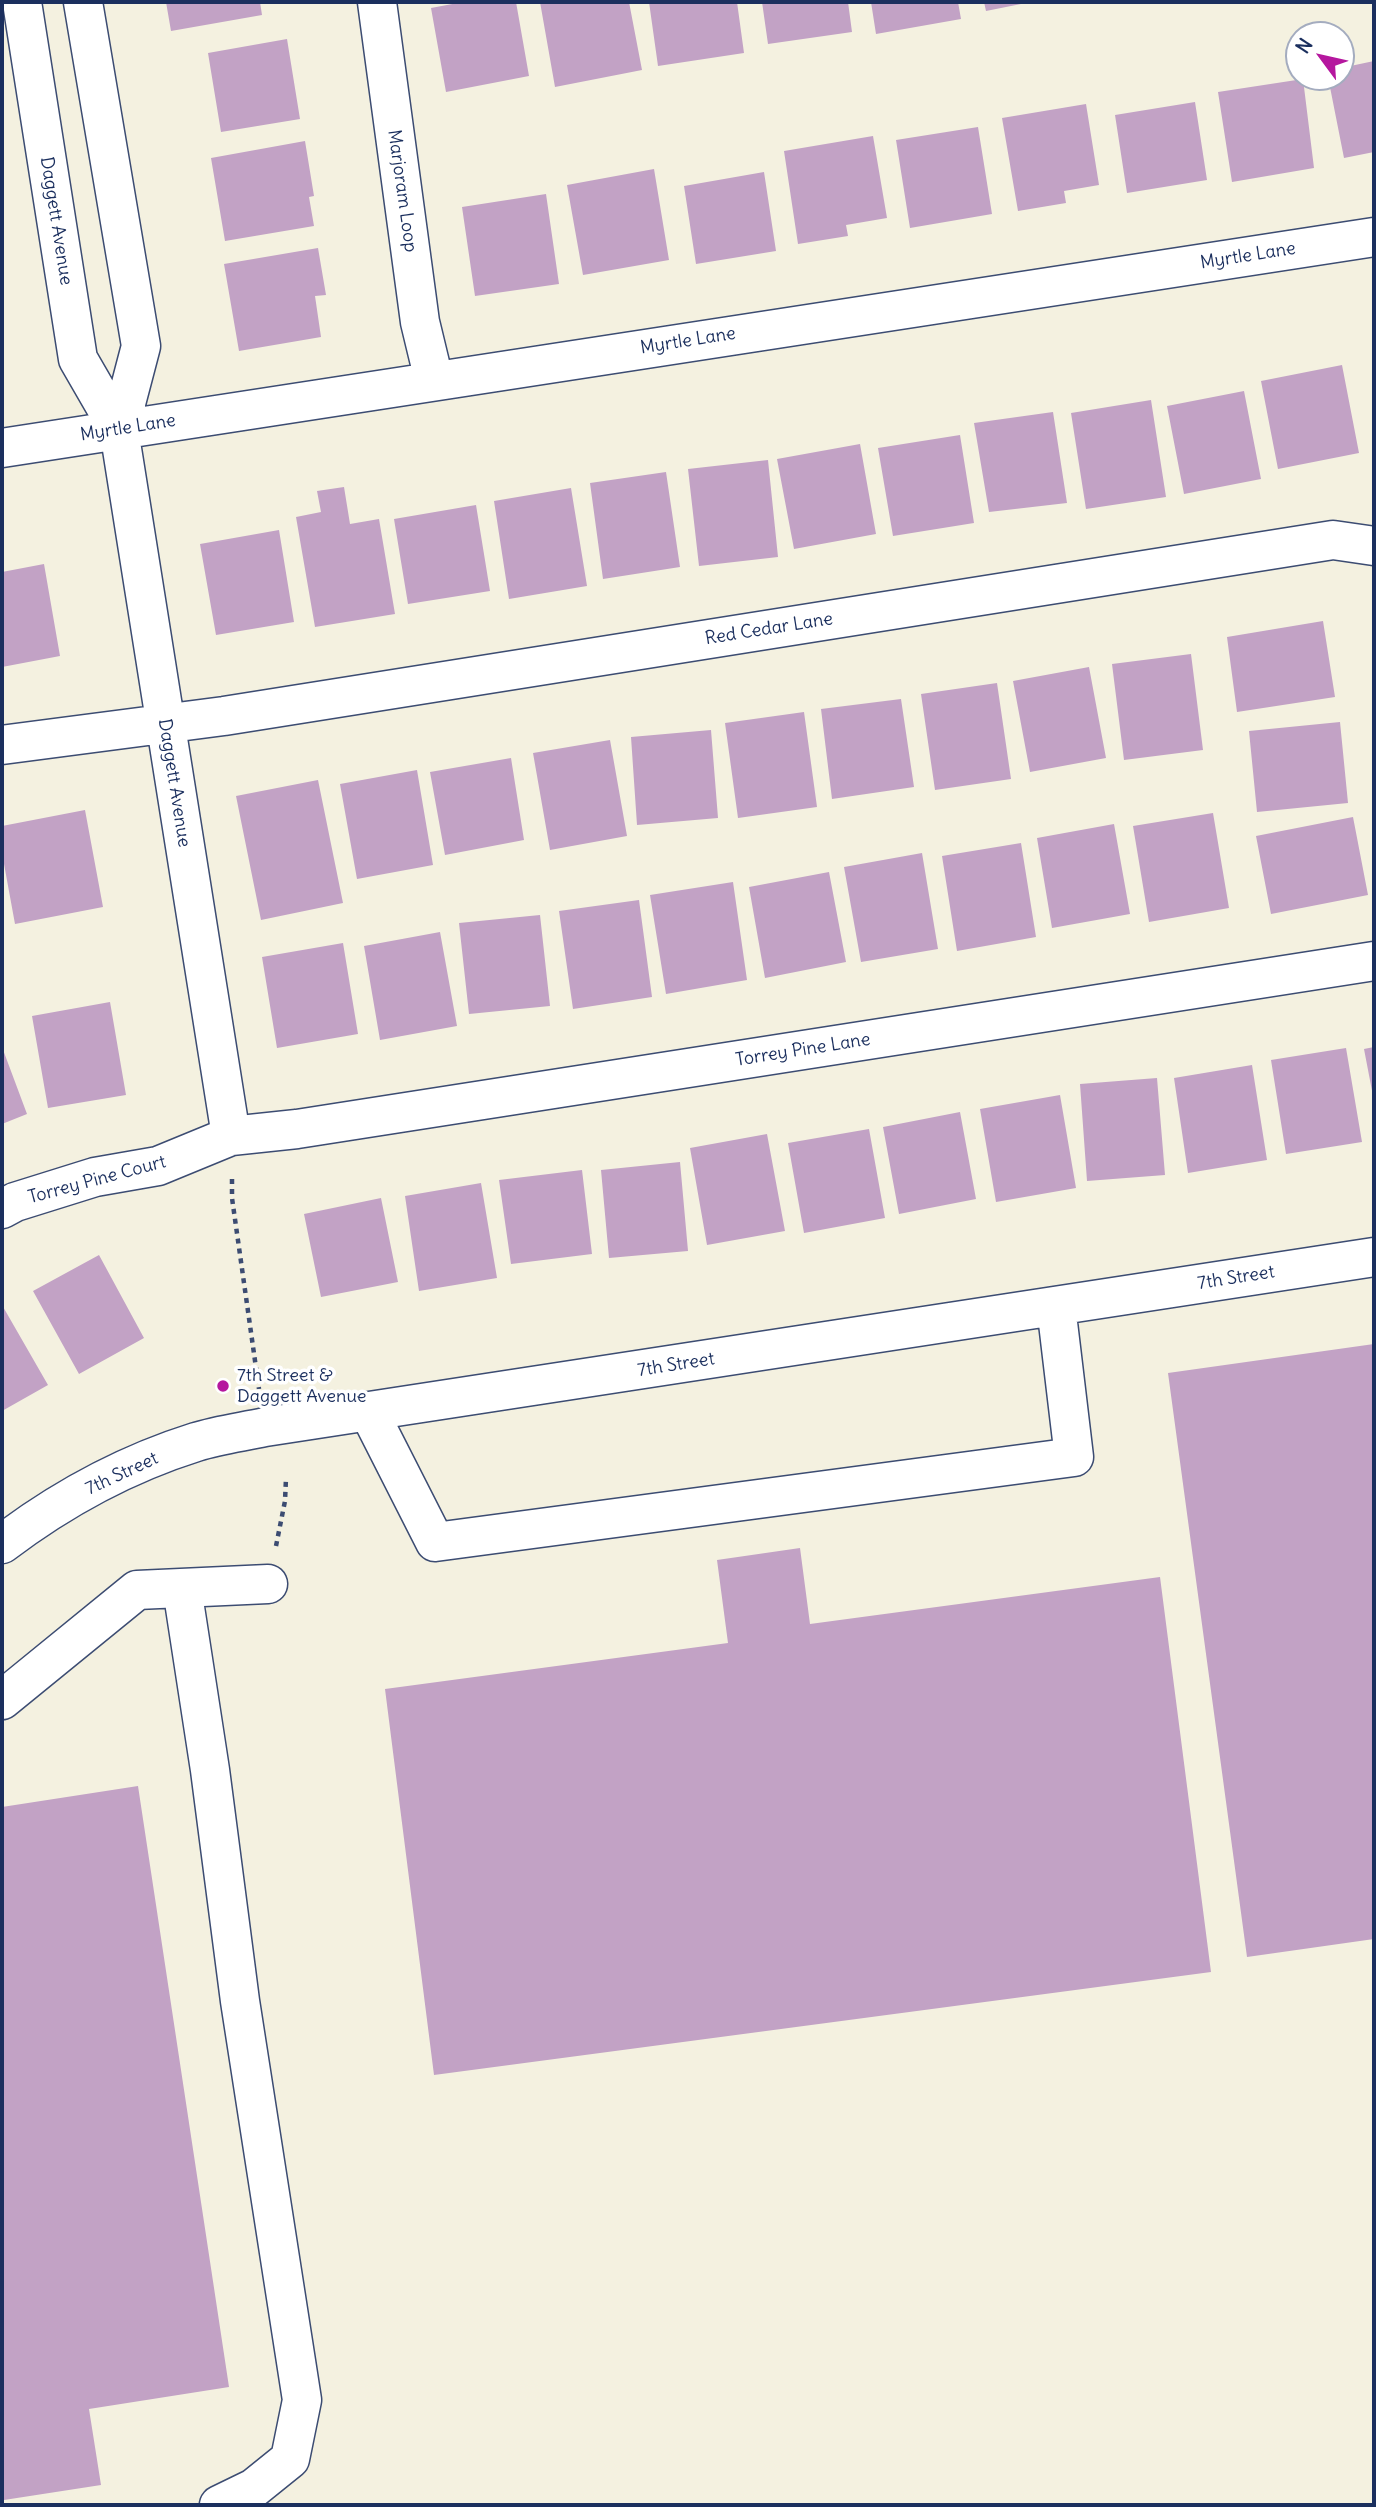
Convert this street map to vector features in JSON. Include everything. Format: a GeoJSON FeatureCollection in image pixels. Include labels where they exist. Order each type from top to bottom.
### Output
{"type":"FeatureCollection","features":[{"type":"Feature","properties":{"kind":"street","name":"Daggett Avenue"},"geometry":{"type":"LineString","coordinates":[[22,2],[78,359],[120,430],[231,1136]]}},
{"type":"Feature","properties":{"kind":"street","name":"Daggett Avenue"},"geometry":{"type":"LineString","coordinates":[[83,2],[141,346],[120,430]]}},
{"type":"Feature","properties":{"kind":"street","name":"Marjoram Loop"},"geometry":{"type":"LineString","coordinates":[[377,2],[420,323],[433,380]]}},
{"type":"Feature","properties":{"kind":"street","name":"Myrtle Lane"},"geometry":{"type":"LineString","coordinates":[[2,448],[1374,237]]}},
{"type":"Feature","properties":{"kind":"street","name":"Red Cedar Lane"},"geometry":{"type":"LineString","coordinates":[[2,745],[224,716],[1333,540],[1374,546]]}},
{"type":"Feature","properties":{"kind":"street","name":"Torrey Pine Lane"},"geometry":{"type":"LineString","coordinates":[[231,1136],[325,1124],[1374,961]]}},
{"type":"Feature","properties":{"kind":"street","name":"Torrey Pine Court"},"geometry":{"type":"LineString","coordinates":[[2,1209],[15,1202],[95,1177],[158,1166],[231,1136]]}},
{"type":"Feature","properties":{"kind":"street","name":"7th Street"},"geometry":{"type":"LineString","coordinates":[[2,1544],[39,1516],[119,1472],[197,1442],[265,1427],[1374,1257]]}},
{"type":"Feature","properties":{"kind":"street"},"geometry":{"type":"LineString","coordinates":[[369,1412],[435,1542],[1074,1457],[1056,1306]]}},
{"type":"Feature","properties":{"kind":"street"},"geometry":{"type":"LineString","coordinates":[[2,1700],[137,1590],[268,1584]]}},
{"type":"Feature","properties":{"kind":"street"},"geometry":{"type":"LineString","coordinates":[[182,1588],[210,1770],[240,2001],[302,2400],[290,2459],[254,2488],[219,2505]]}},
{"type":"Feature","properties":{"kind":"path"},"geometry":{"type":"LineString","coordinates":[[231,1136],[232,1198],[265,1427]]}},
{"type":"Feature","properties":{"kind":"path"},"geometry":{"type":"LineString","coordinates":[[285,1501],[286,1478]]}},
{"type":"Feature","properties":{"kind":"building"},"geometry":{"type":"Polygon","coordinates":[[[166,2],[260,2],[262,15],[171,31],[166,2]]]}},
{"type":"Feature","properties":{"kind":"building"},"geometry":{"type":"Polygon","coordinates":[[[463,2],[516,2],[529,76],[446,92],[431,8],[463,2]]]}},
{"type":"Feature","properties":{"kind":"building"},"geometry":{"type":"Polygon","coordinates":[[[540,2],[629,2],[642,70],[555,87],[540,2]]]}},
{"type":"Feature","properties":{"kind":"building"},"geometry":{"type":"Polygon","coordinates":[[[649,2],[737,2],[744,53],[658,66],[649,2]]]}},
{"type":"Feature","properties":{"kind":"building"},"geometry":{"type":"Polygon","coordinates":[[[762,2],[848,2],[852,32],[768,44],[762,2]]]}},
{"type":"Feature","properties":{"kind":"building"},"geometry":{"type":"Polygon","coordinates":[[[871,2],[958,2],[961,19],[876,34],[871,2]]]}},
{"type":"Feature","properties":{"kind":"building"},"geometry":{"type":"Polygon","coordinates":[[[984,2],[1026,2],[1026,3],[986,11],[984,2]]]}},
{"type":"Feature","properties":{"kind":"building"},"geometry":{"type":"Polygon","coordinates":[[[287,39],[300,119],[221,132],[208,53],[287,39]]]}},
{"type":"Feature","properties":{"kind":"building"},"geometry":{"type":"Polygon","coordinates":[[[1374,61],[1374,152],[1344,158],[1331,91],[1355,91],[1355,65],[1374,61]]]}},
{"type":"Feature","properties":{"kind":"building"},"geometry":{"type":"Polygon","coordinates":[[[1285,82],[1285,91],[1304,91],[1314,168],[1232,182],[1218,92],[1285,82]]]}},
{"type":"Feature","properties":{"kind":"building"},"geometry":{"type":"Polygon","coordinates":[[[1195,102],[1207,180],[1127,193],[1115,115],[1195,102]]]}},
{"type":"Feature","properties":{"kind":"building"},"geometry":{"type":"Polygon","coordinates":[[[1086,104],[1099,185],[1064,191],[1066,203],[1018,211],[1002,118],[1086,104]]]}},
{"type":"Feature","properties":{"kind":"building"},"geometry":{"type":"Polygon","coordinates":[[[978,127],[992,214],[910,228],[896,140],[978,127]]]}},
{"type":"Feature","properties":{"kind":"building"},"geometry":{"type":"Polygon","coordinates":[[[873,136],[887,218],[846,225],[848,236],[798,244],[784,151],[873,136]]]}},
{"type":"Feature","properties":{"kind":"building"},"geometry":{"type":"Polygon","coordinates":[[[305,141],[314,196],[309,197],[314,226],[225,241],[211,158],[305,141]]]}},
{"type":"Feature","properties":{"kind":"building"},"geometry":{"type":"Polygon","coordinates":[[[654,169],[669,260],[583,275],[567,185],[654,169]]]}},
{"type":"Feature","properties":{"kind":"building"},"geometry":{"type":"Polygon","coordinates":[[[764,172],[776,251],[696,264],[684,186],[764,172]]]}},
{"type":"Feature","properties":{"kind":"building"},"geometry":{"type":"Polygon","coordinates":[[[546,194],[559,284],[475,296],[462,207],[546,194]]]}},
{"type":"Feature","properties":{"kind":"building"},"geometry":{"type":"Polygon","coordinates":[[[318,248],[326,295],[315,296],[321,337],[239,351],[224,264],[318,248]]]}},
{"type":"Feature","properties":{"kind":"building"},"geometry":{"type":"Polygon","coordinates":[[[1342,365],[1359,453],[1278,469],[1261,381],[1342,365]]]}},
{"type":"Feature","properties":{"kind":"building"},"geometry":{"type":"Polygon","coordinates":[[[1244,391],[1261,479],[1184,494],[1167,406],[1244,391]]]}},
{"type":"Feature","properties":{"kind":"building"},"geometry":{"type":"Polygon","coordinates":[[[1151,400],[1166,497],[1086,509],[1071,413],[1151,400]]]}},
{"type":"Feature","properties":{"kind":"building"},"geometry":{"type":"Polygon","coordinates":[[[1053,412],[1067,503],[989,512],[974,423],[1053,412]]]}},
{"type":"Feature","properties":{"kind":"building"},"geometry":{"type":"Polygon","coordinates":[[[960,435],[974,523],[893,536],[878,448],[960,435]]]}},
{"type":"Feature","properties":{"kind":"building"},"geometry":{"type":"Polygon","coordinates":[[[860,444],[876,534],[794,549],[777,459],[860,444]]]}},
{"type":"Feature","properties":{"kind":"building"},"geometry":{"type":"Polygon","coordinates":[[[768,460],[778,557],[699,566],[688,469],[768,460]]]}},
{"type":"Feature","properties":{"kind":"building"},"geometry":{"type":"Polygon","coordinates":[[[666,472],[680,567],[603,579],[590,483],[666,472]]]}},
{"type":"Feature","properties":{"kind":"building"},"geometry":{"type":"Polygon","coordinates":[[[344,487],[350,524],[379,519],[395,614],[315,627],[296,517],[321,512],[317,491],[344,487]]]}},
{"type":"Feature","properties":{"kind":"building"},"geometry":{"type":"Polygon","coordinates":[[[571,488],[587,586],[509,599],[494,501],[571,488]]]}},
{"type":"Feature","properties":{"kind":"building"},"geometry":{"type":"Polygon","coordinates":[[[476,505],[490,591],[408,604],[394,519],[476,505]]]}},
{"type":"Feature","properties":{"kind":"building"},"geometry":{"type":"Polygon","coordinates":[[[279,530],[294,622],[216,635],[200,544],[279,530]]]}},
{"type":"Feature","properties":{"kind":"building"},"geometry":{"type":"Polygon","coordinates":[[[44,564],[60,656],[2,667],[2,572],[44,564]]]}},
{"type":"Feature","properties":{"kind":"building"},"geometry":{"type":"Polygon","coordinates":[[[1323,621],[1335,697],[1237,712],[1227,637],[1323,621]]]}},
{"type":"Feature","properties":{"kind":"building"},"geometry":{"type":"Polygon","coordinates":[[[1191,654],[1203,750],[1124,760],[1112,664],[1191,654]]]}},
{"type":"Feature","properties":{"kind":"building"},"geometry":{"type":"Polygon","coordinates":[[[1089,667],[1106,758],[1030,772],[1013,681],[1089,667]]]}},
{"type":"Feature","properties":{"kind":"building"},"geometry":{"type":"Polygon","coordinates":[[[997,683],[1011,779],[935,790],[921,694],[997,683]]]}},
{"type":"Feature","properties":{"kind":"building"},"geometry":{"type":"Polygon","coordinates":[[[901,699],[914,787],[832,799],[821,709],[901,699]]]}},
{"type":"Feature","properties":{"kind":"building"},"geometry":{"type":"Polygon","coordinates":[[[804,712],[817,807],[738,818],[725,723],[804,712]]]}},
{"type":"Feature","properties":{"kind":"building"},"geometry":{"type":"Polygon","coordinates":[[[1340,722],[1348,803],[1257,812],[1249,731],[1340,722]]]}},
{"type":"Feature","properties":{"kind":"building"},"geometry":{"type":"Polygon","coordinates":[[[711,730],[718,818],[637,825],[631,737],[711,730]]]}},
{"type":"Feature","properties":{"kind":"building"},"geometry":{"type":"Polygon","coordinates":[[[610,740],[627,836],[550,850],[533,753],[610,740]]]}},
{"type":"Feature","properties":{"kind":"building"},"geometry":{"type":"Polygon","coordinates":[[[511,758],[524,840],[445,855],[430,772],[511,758]]]}},
{"type":"Feature","properties":{"kind":"building"},"geometry":{"type":"Polygon","coordinates":[[[417,770],[433,865],[357,879],[340,784],[417,770]]]}},
{"type":"Feature","properties":{"kind":"building"},"geometry":{"type":"Polygon","coordinates":[[[318,780],[343,903],[261,920],[236,796],[318,780]]]}},
{"type":"Feature","properties":{"kind":"building"},"geometry":{"type":"Polygon","coordinates":[[[85,810],[103,907],[15,924],[2,853],[2,826],[85,810]]]}},
{"type":"Feature","properties":{"kind":"building"},"geometry":{"type":"Polygon","coordinates":[[[1213,813],[1229,908],[1149,922],[1133,826],[1213,813]]]}},
{"type":"Feature","properties":{"kind":"building"},"geometry":{"type":"Polygon","coordinates":[[[1353,817],[1368,895],[1271,914],[1256,836],[1353,817]]]}},
{"type":"Feature","properties":{"kind":"building"},"geometry":{"type":"Polygon","coordinates":[[[1114,824],[1130,914],[1052,928],[1037,838],[1114,824]]]}},
{"type":"Feature","properties":{"kind":"building"},"geometry":{"type":"Polygon","coordinates":[[[1021,843],[1036,937],[957,951],[942,856],[1021,843]]]}},
{"type":"Feature","properties":{"kind":"building"},"geometry":{"type":"Polygon","coordinates":[[[922,853],[938,949],[861,962],[844,867],[922,853]]]}},
{"type":"Feature","properties":{"kind":"building"},"geometry":{"type":"Polygon","coordinates":[[[829,872],[846,962],[765,978],[749,887],[829,872]]]}},
{"type":"Feature","properties":{"kind":"building"},"geometry":{"type":"Polygon","coordinates":[[[733,882],[747,980],[666,994],[650,895],[733,882]]]}},
{"type":"Feature","properties":{"kind":"building"},"geometry":{"type":"Polygon","coordinates":[[[639,900],[652,997],[573,1009],[559,911],[639,900]]]}},
{"type":"Feature","properties":{"kind":"building"},"geometry":{"type":"Polygon","coordinates":[[[540,915],[550,1006],[469,1014],[459,923],[540,915]]]}},
{"type":"Feature","properties":{"kind":"building"},"geometry":{"type":"Polygon","coordinates":[[[440,932],[457,1026],[380,1040],[364,946],[440,932]]]}},
{"type":"Feature","properties":{"kind":"building"},"geometry":{"type":"Polygon","coordinates":[[[343,943],[358,1034],[277,1048],[262,957],[343,943]]]}},
{"type":"Feature","properties":{"kind":"building"},"geometry":{"type":"Polygon","coordinates":[[[110,1002],[126,1095],[48,1108],[32,1016],[110,1002]]]}},
{"type":"Feature","properties":{"kind":"building"},"geometry":{"type":"Polygon","coordinates":[[[2,1047],[27,1114],[2,1124],[2,1047]]]}},
{"type":"Feature","properties":{"kind":"building"},"geometry":{"type":"Polygon","coordinates":[[[1374,1047],[1374,1096],[1373,1096],[1364,1049],[1374,1047]]]}},
{"type":"Feature","properties":{"kind":"building"},"geometry":{"type":"Polygon","coordinates":[[[1346,1048],[1362,1142],[1286,1154],[1271,1060],[1346,1048]]]}},
{"type":"Feature","properties":{"kind":"building"},"geometry":{"type":"Polygon","coordinates":[[[1252,1065],[1267,1160],[1188,1173],[1174,1078],[1252,1065]]]}},
{"type":"Feature","properties":{"kind":"building"},"geometry":{"type":"Polygon","coordinates":[[[1157,1078],[1165,1175],[1087,1181],[1080,1084],[1157,1078]]]}},
{"type":"Feature","properties":{"kind":"building"},"geometry":{"type":"Polygon","coordinates":[[[1060,1095],[1076,1188],[996,1202],[980,1109],[1060,1095]]]}},
{"type":"Feature","properties":{"kind":"building"},"geometry":{"type":"Polygon","coordinates":[[[960,1112],[976,1199],[899,1214],[883,1127],[960,1112]]]}},
{"type":"Feature","properties":{"kind":"building"},"geometry":{"type":"Polygon","coordinates":[[[869,1129],[885,1218],[804,1233],[788,1143],[869,1129]]]}},
{"type":"Feature","properties":{"kind":"building"},"geometry":{"type":"Polygon","coordinates":[[[767,1134],[785,1231],[707,1245],[690,1148],[767,1134]]]}},
{"type":"Feature","properties":{"kind":"building"},"geometry":{"type":"Polygon","coordinates":[[[680,1162],[688,1251],[609,1258],[601,1170],[680,1162]]]}},
{"type":"Feature","properties":{"kind":"building"},"geometry":{"type":"Polygon","coordinates":[[[582,1170],[592,1254],[511,1264],[499,1180],[582,1170]]]}},
{"type":"Feature","properties":{"kind":"building"},"geometry":{"type":"Polygon","coordinates":[[[481,1183],[497,1278],[419,1291],[405,1196],[481,1183]]]}},
{"type":"Feature","properties":{"kind":"building"},"geometry":{"type":"Polygon","coordinates":[[[381,1198],[398,1282],[321,1297],[304,1214],[381,1198]]]}},
{"type":"Feature","properties":{"kind":"building"},"geometry":{"type":"Polygon","coordinates":[[[99,1255],[144,1338],[79,1374],[33,1291],[99,1255]]]}},
{"type":"Feature","properties":{"kind":"building"},"geometry":{"type":"Polygon","coordinates":[[[2,1305],[48,1385],[2,1411],[2,1305]]]}},
{"type":"Feature","properties":{"kind":"building"},"geometry":{"type":"Polygon","coordinates":[[[1374,1344],[1374,1939],[1247,1957],[1168,1373],[1374,1344]]]}},
{"type":"Feature","properties":{"kind":"building"},"geometry":{"type":"Polygon","coordinates":[[[800,1548],[810,1624],[1160,1577],[1211,1972],[434,2075],[385,1689],[728,1643],[717,1560],[800,1548]]]}},
{"type":"Feature","properties":{"kind":"building"},"geometry":{"type":"Polygon","coordinates":[[[138,1786],[229,2387],[89,2409],[101,2485],[4,2500],[2,1807],[138,1786]]]}},
{"type":"Feature","properties":{"kind":"place","name":"7th Street & Daggett Avenue"},"geometry":{"type":"Point","coordinates":[223,1386]}}]}
